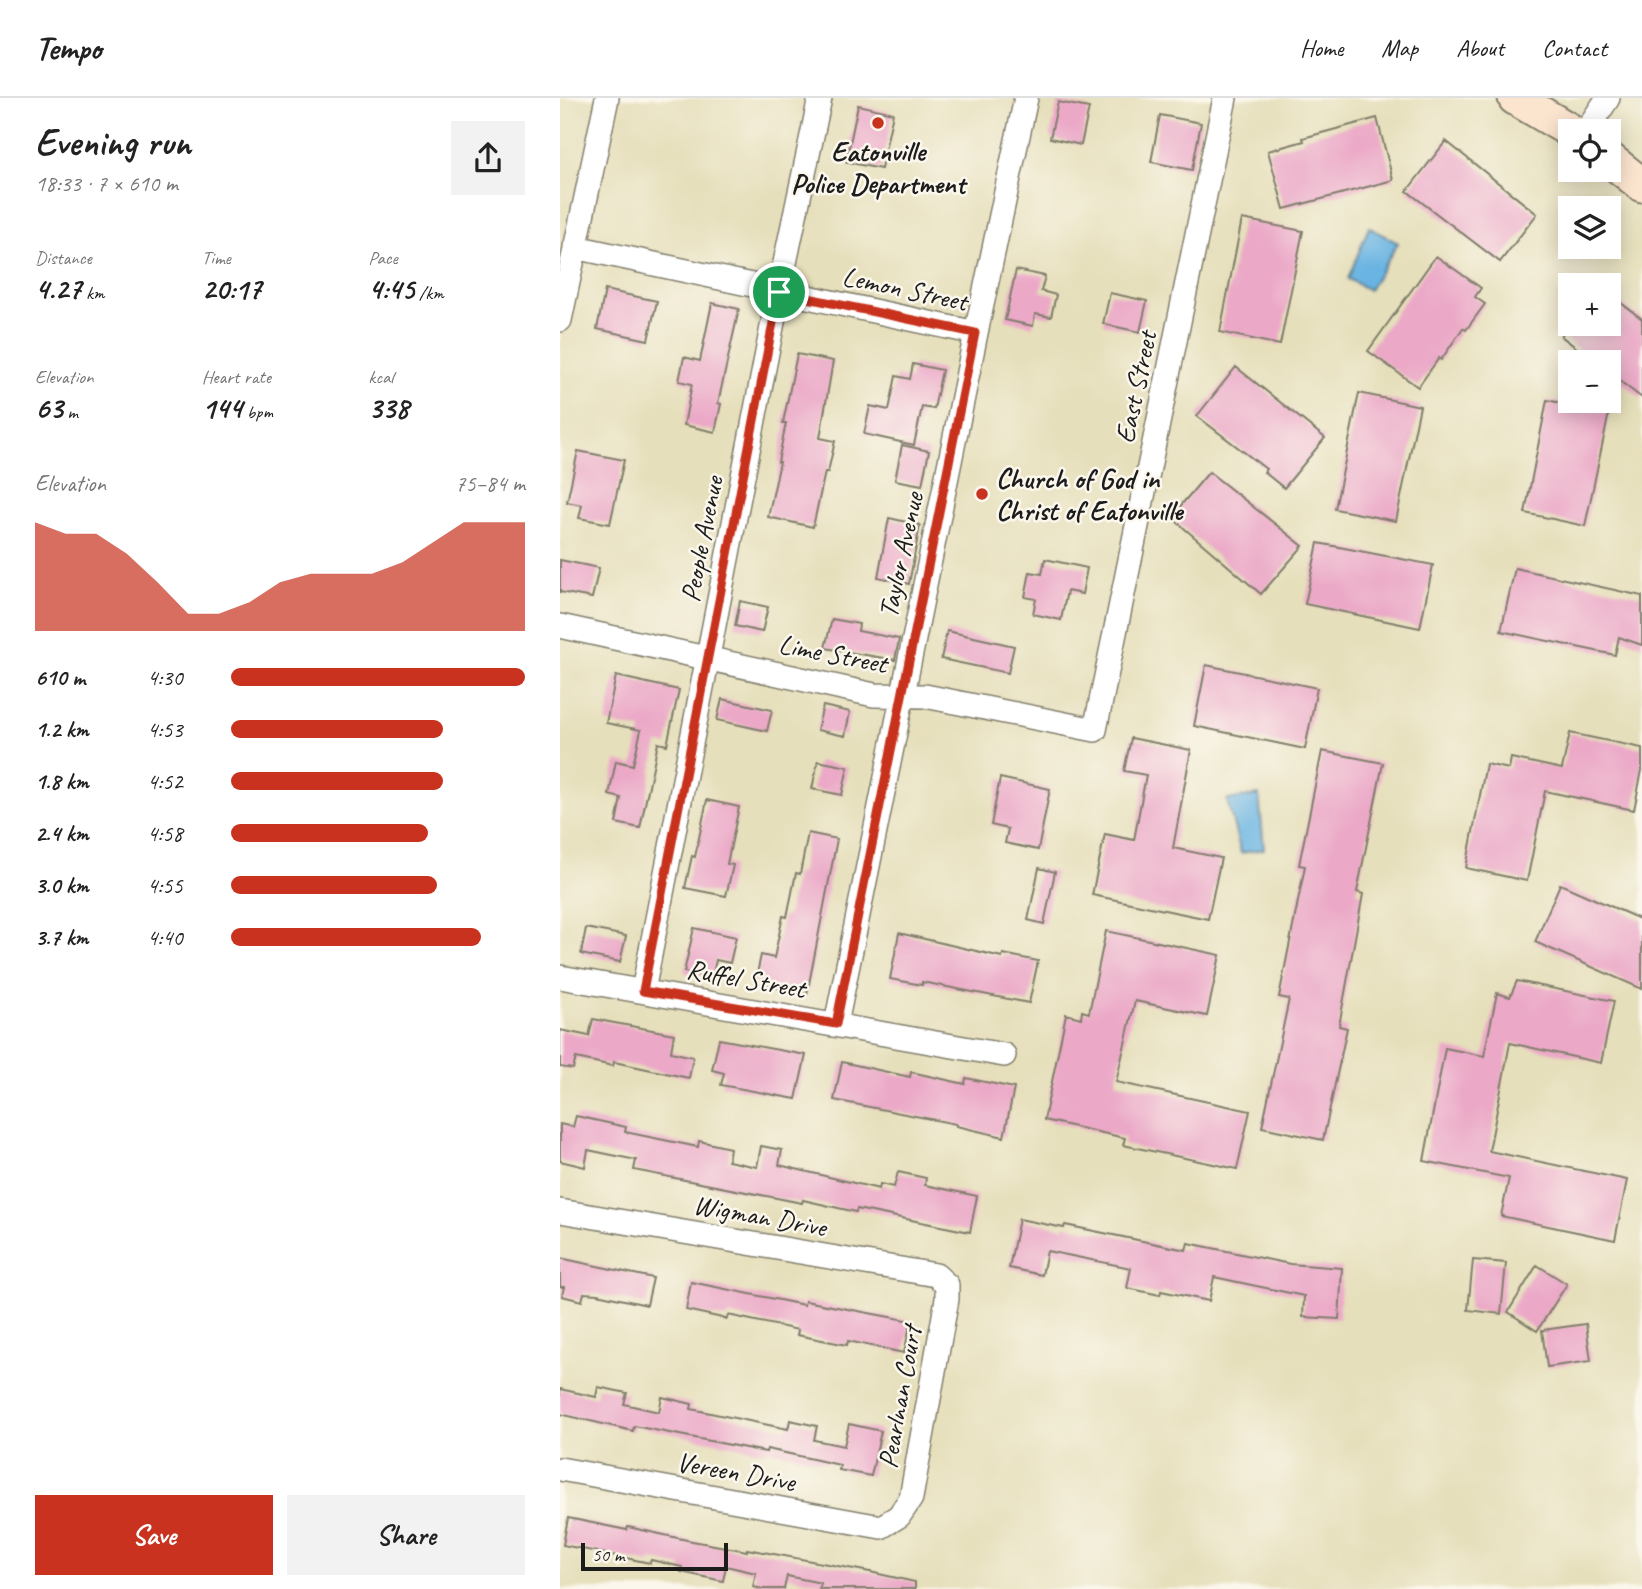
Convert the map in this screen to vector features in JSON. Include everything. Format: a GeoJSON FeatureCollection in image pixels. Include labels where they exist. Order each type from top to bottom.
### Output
{"type":"FeatureCollection","features":[{"type":"Feature","properties":{"kind":"main road"},"geometry":{"type":"LineString","coordinates":[[1516,98],[1558,123]]}},
{"type":"Feature","properties":{"kind":"main road"},"geometry":{"type":"LineString","coordinates":[[1621,168],[1642,185]]}},
{"type":"Feature","properties":{"kind":"street"},"geometry":{"type":"LineString","coordinates":[[560,320],[575,247],[570,215],[607,98]]}},
{"type":"Feature","properties":{"kind":"street","name":"People Avenue"},"geometry":{"type":"LineString","coordinates":[[643,991],[779,292],[820,98]]}},
{"type":"Feature","properties":{"kind":"street","name":"Taylor Avenue"},"geometry":{"type":"LineString","coordinates":[[836,1024],[975,333],[1026,98]]}},
{"type":"Feature","properties":{"kind":"street","name":"East Street"},"geometry":{"type":"LineString","coordinates":[[1095,730],[1225,98]]}},
{"type":"Feature","properties":{"kind":"street"},"geometry":{"type":"LineString","coordinates":[[1594,119],[1608,98]]}},
{"type":"Feature","properties":{"kind":"street","name":"Lemon Street"},"geometry":{"type":"LineString","coordinates":[[575,247],[975,333]]}},
{"type":"Feature","properties":{"kind":"street","name":"Lime Street"},"geometry":{"type":"LineString","coordinates":[[560,626],[874,695],[925,696],[1095,730]]}},
{"type":"Feature","properties":{"kind":"street","name":"Ruffel Street"},"geometry":{"type":"LineString","coordinates":[[560,977],[1004,1055]]}},
{"type":"Feature","properties":{"kind":"street","name":"Wigman Drive"},"geometry":{"type":"LineString","coordinates":[[560,1211],[936,1275],[947,1285]]}},
{"type":"Feature","properties":{"kind":"street","name":"Pearlnan Court"},"geometry":{"type":"LineString","coordinates":[[899,1516],[911,1498],[947,1299],[947,1285]]}},
{"type":"Feature","properties":{"kind":"street","name":"Vereen Drive"},"geometry":{"type":"LineString","coordinates":[[560,1469],[881,1527],[899,1516]]}},
{"type":"Feature","properties":{"kind":"water"},"geometry":{"type":"Polygon","coordinates":[[[1369,227],[1398,243],[1369,290],[1348,279],[1369,227]]]}},
{"type":"Feature","properties":{"kind":"water"},"geometry":{"type":"Polygon","coordinates":[[[1259,795],[1264,849],[1241,853],[1227,800],[1259,795]]]}},
{"type":"Feature","properties":{"kind":"building"},"geometry":{"type":"Polygon","coordinates":[[[1058,102],[1089,108],[1081,145],[1050,138],[1058,102]]]}},
{"type":"Feature","properties":{"kind":"building"},"geometry":{"type":"Polygon","coordinates":[[[858,105],[893,113],[881,169],[846,162],[858,105]]]}},
{"type":"Feature","properties":{"kind":"building"},"geometry":{"type":"Polygon","coordinates":[[[1160,115],[1201,123],[1192,170],[1151,162],[1160,115]]]}},
{"type":"Feature","properties":{"kind":"building"},"geometry":{"type":"Polygon","coordinates":[[[1377,118],[1393,180],[1284,209],[1268,151],[1304,141],[1303,138],[1377,118]]]}},
{"type":"Feature","properties":{"kind":"building"},"geometry":{"type":"Polygon","coordinates":[[[1446,141],[1537,214],[1500,262],[1407,191],[1446,141]]]}},
{"type":"Feature","properties":{"kind":"building"},"geometry":{"type":"Polygon","coordinates":[[[1242,219],[1303,231],[1280,345],[1220,332],[1242,219]]]}},
{"type":"Feature","properties":{"kind":"building"},"geometry":{"type":"Polygon","coordinates":[[[1436,256],[1481,288],[1475,297],[1485,304],[1418,387],[1368,351],[1436,256]]]}},
{"type":"Feature","properties":{"kind":"building"},"geometry":{"type":"Polygon","coordinates":[[[1016,270],[1045,276],[1041,291],[1056,295],[1051,317],[1035,314],[1033,326],[1005,320],[1016,270]]]}},
{"type":"Feature","properties":{"kind":"building"},"geometry":{"type":"Polygon","coordinates":[[[605,290],[657,301],[648,340],[597,329],[605,290]]]}},
{"type":"Feature","properties":{"kind":"building"},"geometry":{"type":"Polygon","coordinates":[[[1110,293],[1147,301],[1140,332],[1103,324],[1110,293]]]}},
{"type":"Feature","properties":{"kind":"building"},"geometry":{"type":"Polygon","coordinates":[[[712,303],[739,309],[718,403],[721,404],[715,432],[684,425],[692,384],[679,381],[684,357],[700,361],[712,303]]]}},
{"type":"Feature","properties":{"kind":"building"},"geometry":{"type":"Polygon","coordinates":[[[1621,303],[1642,319],[1642,398],[1621,382],[1621,350],[1579,350],[1561,336],[1621,336],[1621,303]]]}},
{"type":"Feature","properties":{"kind":"building"},"geometry":{"type":"Polygon","coordinates":[[[797,354],[833,361],[820,438],[835,441],[813,527],[768,517],[780,462],[786,423],[783,423],[797,354]]]}},
{"type":"Feature","properties":{"kind":"building"},"geometry":{"type":"Polygon","coordinates":[[[913,364],[942,370],[934,409],[922,407],[914,445],[864,434],[870,406],[889,410],[896,376],[910,379],[913,364]]]}},
{"type":"Feature","properties":{"kind":"building"},"geometry":{"type":"Polygon","coordinates":[[[1236,367],[1325,438],[1284,488],[1264,472],[1266,469],[1197,416],[1236,367]]]}},
{"type":"Feature","properties":{"kind":"building"},"geometry":{"type":"Polygon","coordinates":[[[1359,393],[1420,406],[1396,521],[1335,509],[1359,393]]]}},
{"type":"Feature","properties":{"kind":"building"},"geometry":{"type":"Polygon","coordinates":[[[1547,400],[1558,402],[1558,413],[1609,413],[1585,526],[1525,513],[1547,400]]]}},
{"type":"Feature","properties":{"kind":"building"},"geometry":{"type":"Polygon","coordinates":[[[902,445],[929,451],[922,485],[895,480],[902,445]]]}},
{"type":"Feature","properties":{"kind":"building"},"geometry":{"type":"Polygon","coordinates":[[[578,451],[624,460],[610,524],[579,518],[582,505],[567,502],[578,451]]]}},
{"type":"Feature","properties":{"kind":"building"},"geometry":{"type":"Polygon","coordinates":[[[1209,472],[1303,546],[1261,594],[1171,517],[1209,472]]]}},
{"type":"Feature","properties":{"kind":"building"},"geometry":{"type":"Polygon","coordinates":[[[889,518],[920,525],[909,584],[878,577],[889,518]]]}},
{"type":"Feature","properties":{"kind":"building"},"geometry":{"type":"Polygon","coordinates":[[[1318,543],[1433,565],[1420,628],[1305,604],[1318,543]]]}},
{"type":"Feature","properties":{"kind":"building"},"geometry":{"type":"Polygon","coordinates":[[[1045,559],[1087,568],[1082,594],[1067,591],[1061,620],[1033,614],[1036,599],[1025,597],[1030,572],[1042,574],[1045,559]]]}},
{"type":"Feature","properties":{"kind":"building"},"geometry":{"type":"Polygon","coordinates":[[[560,560],[599,568],[592,598],[560,592],[560,560]]]}},
{"type":"Feature","properties":{"kind":"building"},"geometry":{"type":"Polygon","coordinates":[[[1515,568],[1642,596],[1642,645],[1619,637],[1615,655],[1501,631],[1515,568]]]}},
{"type":"Feature","properties":{"kind":"building"},"geometry":{"type":"Polygon","coordinates":[[[740,601],[768,607],[762,632],[735,626],[740,601]]]}},
{"type":"Feature","properties":{"kind":"building"},"geometry":{"type":"Polygon","coordinates":[[[832,619],[859,624],[858,631],[899,639],[895,660],[825,648],[832,619]]]}},
{"type":"Feature","properties":{"kind":"building"},"geometry":{"type":"Polygon","coordinates":[[[947,631],[1014,646],[1008,673],[941,659],[947,631]]]}},
{"type":"Feature","properties":{"kind":"building"},"geometry":{"type":"Polygon","coordinates":[[[1206,665],[1317,688],[1305,749],[1194,726],[1206,665]]]}},
{"type":"Feature","properties":{"kind":"building"},"geometry":{"type":"Polygon","coordinates":[[[616,676],[679,690],[667,745],[658,743],[640,828],[616,823],[621,798],[609,795],[616,761],[633,765],[641,730],[606,723],[616,676]]]}},
{"type":"Feature","properties":{"kind":"building"},"geometry":{"type":"Polygon","coordinates":[[[722,699],[772,710],[767,731],[717,720],[722,699]]]}},
{"type":"Feature","properties":{"kind":"building"},"geometry":{"type":"Polygon","coordinates":[[[823,706],[850,712],[845,736],[817,730],[823,706]]]}},
{"type":"Feature","properties":{"kind":"building"},"geometry":{"type":"Polygon","coordinates":[[[1570,733],[1642,748],[1642,770],[1634,810],[1545,791],[1527,881],[1466,868],[1486,764],[1509,769],[1511,758],[1562,769],[1570,733]]]}},
{"type":"Feature","properties":{"kind":"building"},"geometry":{"type":"Polygon","coordinates":[[[1131,738],[1191,750],[1173,848],[1221,858],[1208,919],[1092,895],[1105,834],[1134,840],[1146,775],[1124,771],[1131,738]]]}},
{"type":"Feature","properties":{"kind":"building"},"geometry":{"type":"Polygon","coordinates":[[[1322,751],[1383,763],[1357,892],[1363,894],[1339,1026],[1347,1028],[1323,1140],[1262,1127],[1289,999],[1279,997],[1305,866],[1299,865],[1322,751]]]}},
{"type":"Feature","properties":{"kind":"building"},"geometry":{"type":"Polygon","coordinates":[[[818,761],[848,767],[842,795],[812,789],[818,761]]]}},
{"type":"Feature","properties":{"kind":"building"},"geometry":{"type":"Polygon","coordinates":[[[1000,778],[1050,789],[1038,850],[1005,843],[1008,829],[991,825],[1000,778]]]}},
{"type":"Feature","properties":{"kind":"building"},"geometry":{"type":"Polygon","coordinates":[[[707,800],[739,807],[727,864],[733,865],[726,896],[685,888],[692,856],[695,857],[707,800]]]}},
{"type":"Feature","properties":{"kind":"building"},"geometry":{"type":"Polygon","coordinates":[[[808,833],[837,839],[807,994],[755,983],[761,955],[774,958],[783,916],[787,917],[796,873],[800,874],[808,833]]]}},
{"type":"Feature","properties":{"kind":"building"},"geometry":{"type":"Polygon","coordinates":[[[1039,868],[1055,872],[1044,924],[1028,920],[1039,868]]]}},
{"type":"Feature","properties":{"kind":"building"},"geometry":{"type":"Polygon","coordinates":[[[1560,884],[1642,920],[1642,989],[1535,942],[1560,884]]]}},
{"type":"Feature","properties":{"kind":"building"},"geometry":{"type":"Polygon","coordinates":[[[586,928],[626,936],[620,962],[581,954],[586,928]]]}},
{"type":"Feature","properties":{"kind":"building"},"geometry":{"type":"Polygon","coordinates":[[[694,928],[736,937],[730,963],[716,960],[712,978],[684,972],[694,928]]]}},
{"type":"Feature","properties":{"kind":"building"},"geometry":{"type":"Polygon","coordinates":[[[1106,931],[1220,955],[1207,1016],[1135,1001],[1116,1082],[1250,1111],[1237,1169],[1123,1145],[1125,1138],[1044,1120],[1066,1014],[1081,1018],[1082,1011],[1089,1013],[1106,931]]]}},
{"type":"Feature","properties":{"kind":"building"},"geometry":{"type":"Polygon","coordinates":[[[899,933],[1002,957],[1003,954],[1038,961],[1029,1003],[922,982],[922,985],[890,979],[899,933]]]}},
{"type":"Feature","properties":{"kind":"building"},"geometry":{"type":"Polygon","coordinates":[[[1517,981],[1614,1001],[1601,1063],[1510,1043],[1489,1151],[1627,1180],[1615,1240],[1501,1216],[1509,1178],[1424,1161],[1445,1048],[1484,1056],[1497,993],[1510,997],[1517,981]]]}},
{"type":"Feature","properties":{"kind":"building"},"geometry":{"type":"Polygon","coordinates":[[[593,1019],[674,1034],[671,1052],[693,1057],[689,1078],[614,1062],[613,1066],[576,1058],[573,1069],[560,1067],[560,1030],[589,1036],[593,1019]]]}},
{"type":"Feature","properties":{"kind":"building"},"geometry":{"type":"Polygon","coordinates":[[[719,1039],[806,1055],[796,1099],[721,1085],[724,1073],[712,1070],[719,1039]]]}},
{"type":"Feature","properties":{"kind":"building"},"geometry":{"type":"Polygon","coordinates":[[[842,1062],[910,1077],[911,1072],[965,1084],[966,1078],[1014,1088],[1004,1137],[956,1124],[834,1100],[842,1062]]]}},
{"type":"Feature","properties":{"kind":"building"},"geometry":{"type":"Polygon","coordinates":[[[576,1116],[626,1127],[625,1132],[698,1147],[699,1141],[730,1148],[728,1161],[757,1167],[761,1146],[782,1150],[779,1165],[879,1189],[880,1184],[894,1187],[898,1172],[926,1178],[925,1185],[977,1196],[970,1232],[857,1209],[856,1212],[803,1200],[802,1203],[634,1170],[636,1160],[588,1150],[585,1167],[560,1161],[560,1124],[573,1127],[576,1116]]]}},
{"type":"Feature","properties":{"kind":"building"},"geometry":{"type":"Polygon","coordinates":[[[1019,1219],[1064,1228],[1065,1225],[1186,1250],[1188,1243],[1290,1264],[1342,1268],[1339,1319],[1303,1317],[1304,1296],[1214,1277],[1209,1301],[1161,1291],[1160,1295],[1127,1288],[1131,1268],[1047,1251],[1042,1275],[1009,1268],[1019,1219]]]}},
{"type":"Feature","properties":{"kind":"building"},"geometry":{"type":"Polygon","coordinates":[[[560,1258],[653,1278],[647,1305],[597,1294],[584,1293],[582,1301],[562,1296],[564,1287],[560,1287],[560,1258]]]}},
{"type":"Feature","properties":{"kind":"building"},"geometry":{"type":"Polygon","coordinates":[[[1473,1260],[1506,1263],[1501,1314],[1468,1310],[1473,1260]]]}},
{"type":"Feature","properties":{"kind":"building"},"geometry":{"type":"Polygon","coordinates":[[[1537,1265],[1567,1284],[1537,1331],[1508,1312],[1537,1265]]]}},
{"type":"Feature","properties":{"kind":"building"},"geometry":{"type":"Polygon","coordinates":[[[691,1282],[804,1305],[805,1301],[911,1321],[904,1353],[848,1341],[847,1345],[797,1335],[798,1330],[728,1315],[727,1319],[686,1310],[691,1282]]]}},
{"type":"Feature","properties":{"kind":"building"},"geometry":{"type":"Polygon","coordinates":[[[1586,1324],[1591,1361],[1547,1367],[1542,1330],[1586,1324]]]}},
{"type":"Feature","properties":{"kind":"building"},"geometry":{"type":"Polygon","coordinates":[[[598,1387],[627,1393],[624,1404],[659,1412],[662,1397],[692,1404],[691,1409],[788,1429],[790,1420],[817,1426],[814,1440],[844,1446],[849,1424],[881,1431],[871,1476],[839,1470],[840,1465],[767,1449],[766,1452],[634,1426],[633,1431],[560,1414],[560,1389],[596,1397],[598,1387]]]}},
{"type":"Feature","properties":{"kind":"building"},"geometry":{"type":"Polygon","coordinates":[[[568,1518],[870,1572],[915,1582],[915,1589],[819,1589],[821,1583],[787,1576],[784,1589],[763,1589],[753,1587],[756,1573],[726,1566],[723,1581],[681,1572],[682,1567],[651,1560],[650,1563],[563,1545],[568,1518]]]}},
{"type":"Feature","properties":{"kind":"place","name":"Eatonville Police Department"},"geometry":{"type":"Point","coordinates":[878,123]}},
{"type":"Feature","properties":{"kind":"place","name":"Church of God in Christ of Eatonville"},"geometry":{"type":"Point","coordinates":[982,494]}},
{"type":"Feature","properties":{"kind":"route"},"geometry":{"type":"LineString","coordinates":[[779,292],[975,333],[836,1024],[643,991],[779,292]]}}]}
